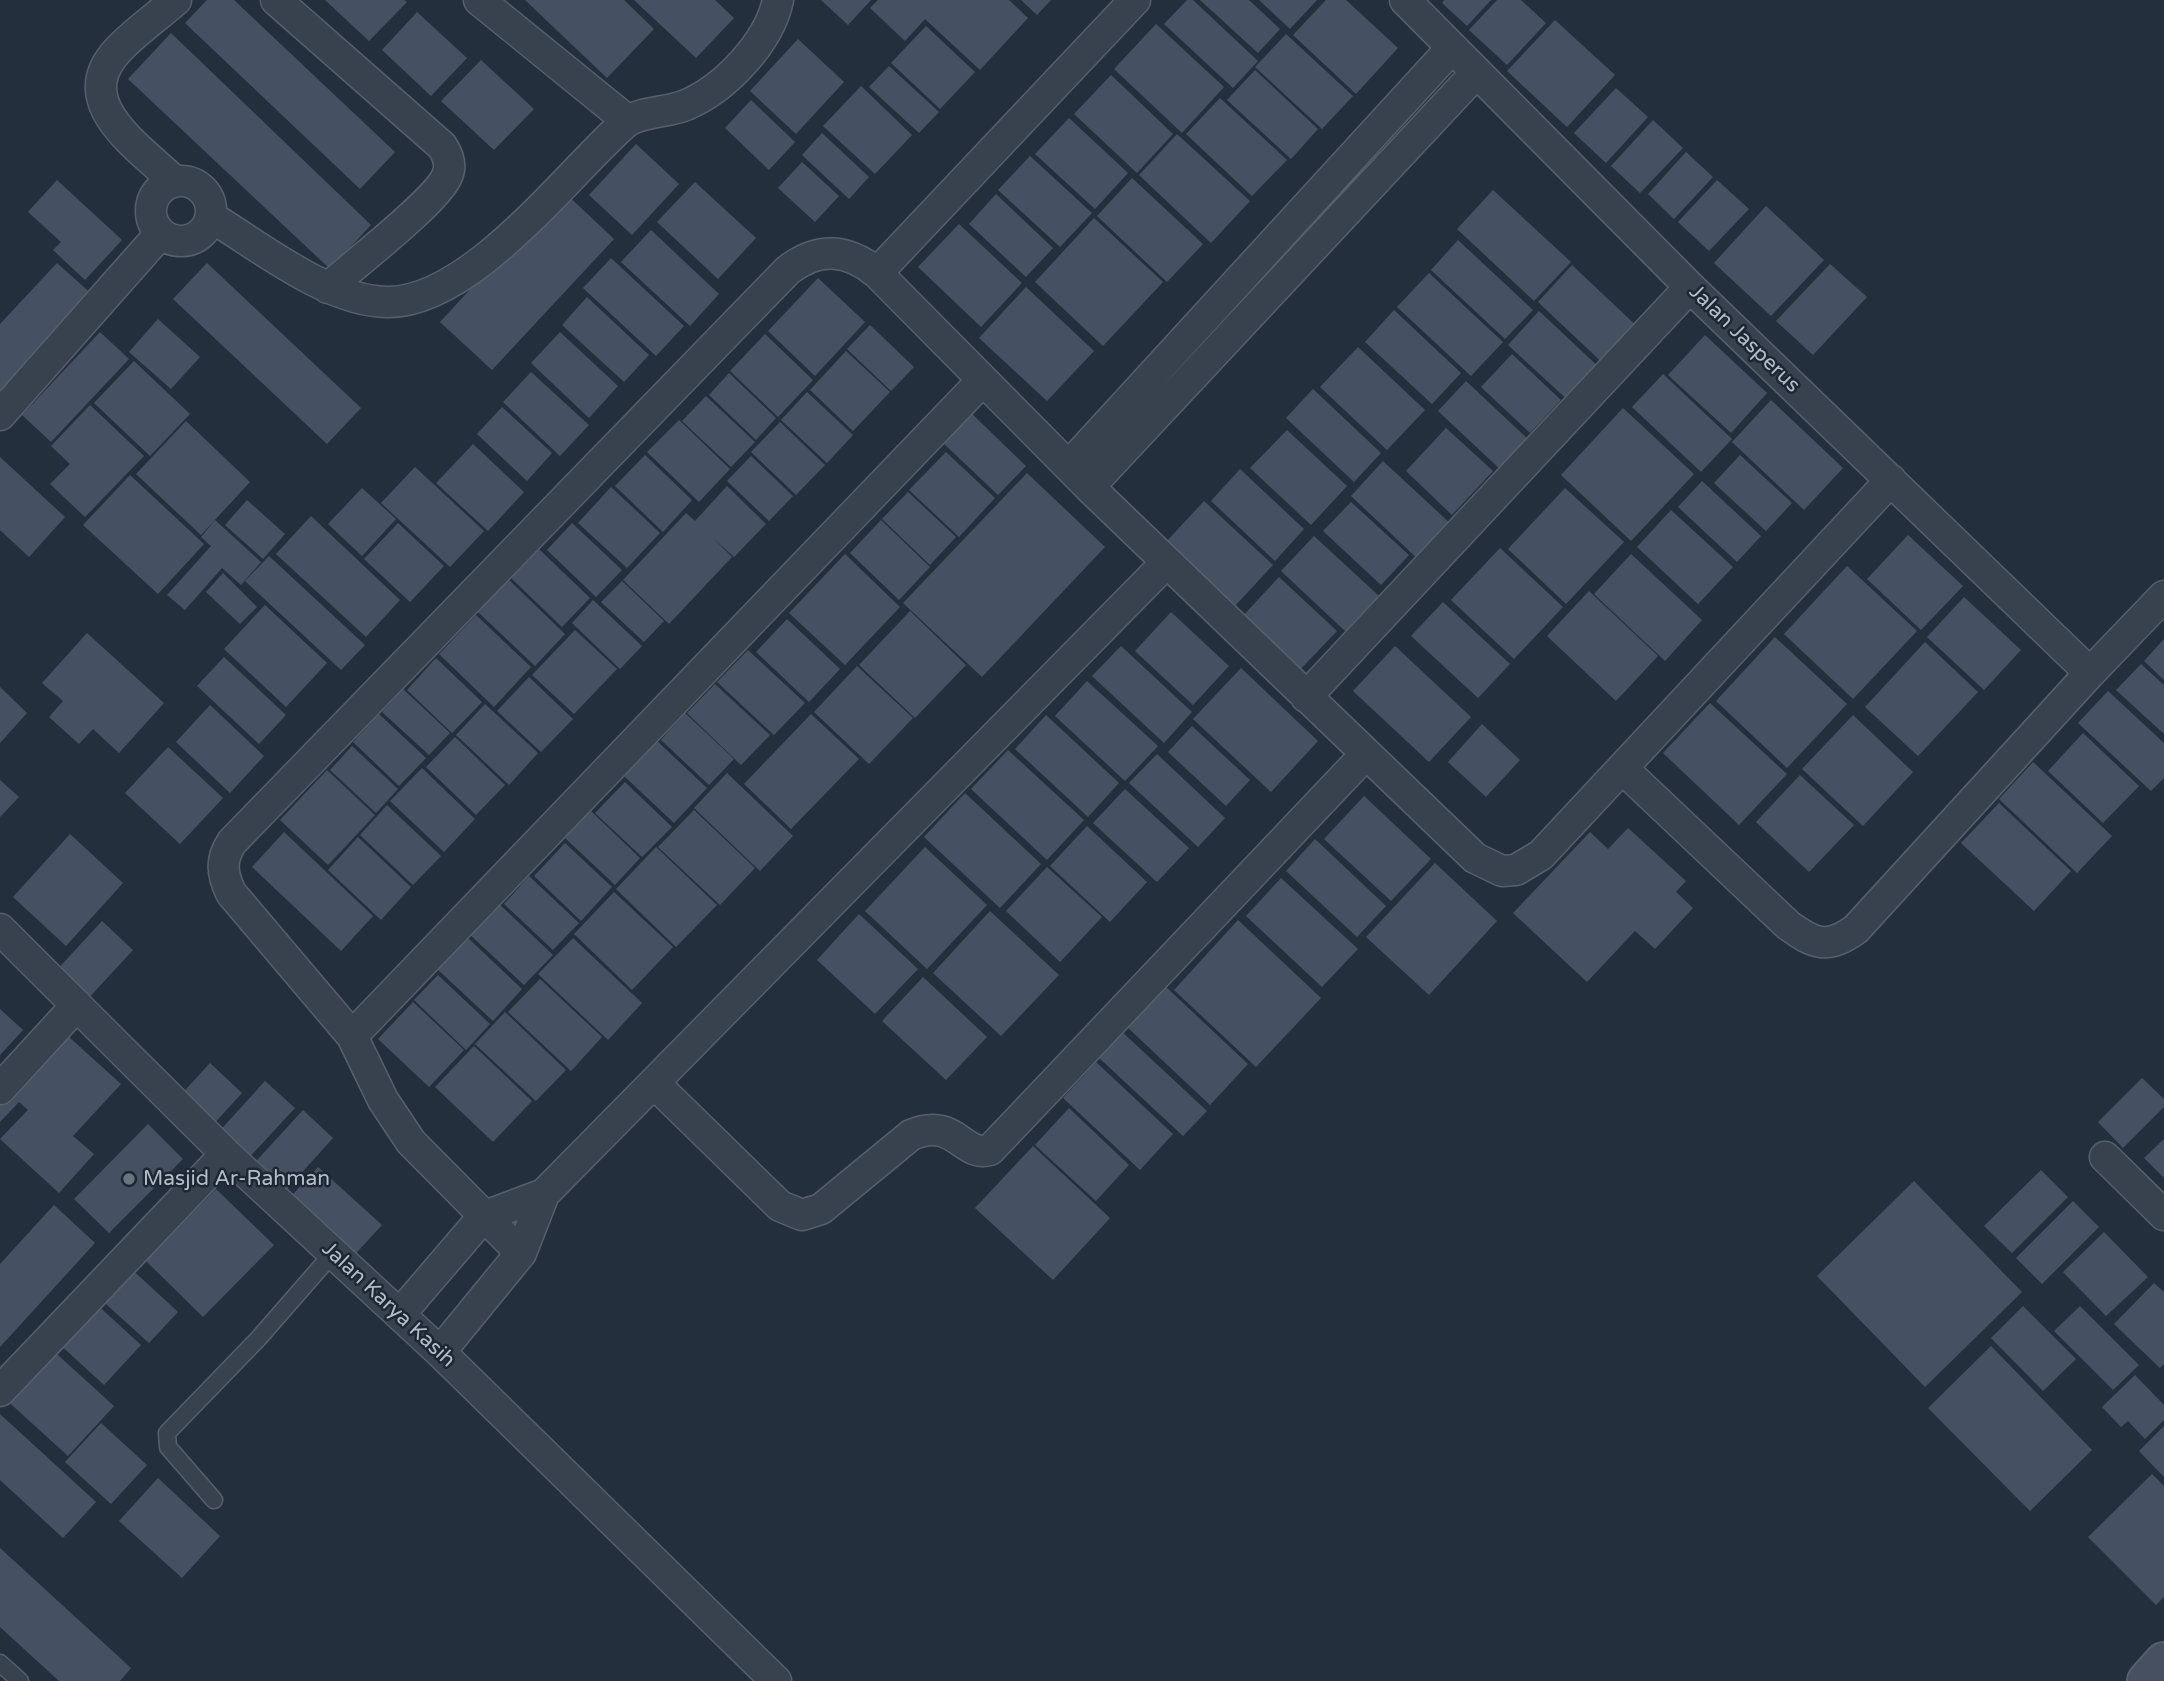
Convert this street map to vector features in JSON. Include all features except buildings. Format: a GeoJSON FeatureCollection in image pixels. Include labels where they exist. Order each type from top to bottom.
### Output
{"type":"FeatureCollection","features":[{"type":"Feature","properties":{"kind":"street"},"geometry":{"type":"LineString","coordinates":[[174,181],[116,124],[105,110],[100,95],[101,79],[119,49],[176,0]]}},
{"type":"Feature","properties":{"kind":"street"},"geometry":{"type":"LineString","coordinates":[[276,0],[442,146],[448,156],[450,168],[439,191],[328,288]]}},
{"type":"Feature","properties":{"kind":"street"},"geometry":{"type":"LineString","coordinates":[[479,0],[628,121]]}},
{"type":"Feature","properties":{"kind":"street"},"geometry":{"type":"LineString","coordinates":[[211,217],[328,288],[387,302],[422,294],[472,267],[523,225],[628,121],[686,105],[713,89],[740,64],[764,34],[775,14],[778,0]]}},
{"type":"Feature","properties":{"kind":"street"},"geometry":{"type":"LineString","coordinates":[[877,273],[1135,0]]}},
{"type":"Feature","properties":{"kind":"street","name":"Jalan Jasperus"},"geometry":{"type":"LineString","coordinates":[[1405,0],[1690,287],[2090,673]]}},
{"type":"Feature","properties":{"kind":"street"},"geometry":{"type":"LineString","coordinates":[[1079,477],[1451,49]]}},
{"type":"Feature","properties":{"kind":"street"},"geometry":{"type":"LineString","coordinates":[[1079,477],[1476,73]]}},
{"type":"Feature","properties":{"kind":"street"},"geometry":{"type":"LineString","coordinates":[[174,181],[185,181],[202,189],[211,207],[208,226],[195,238],[177,240],[161,233],[152,217],[152,207],[158,191],[174,181]]}},
{"type":"Feature","properties":{"kind":"street"},"geometry":{"type":"LineString","coordinates":[[0,415],[161,233]]}},
{"type":"Feature","properties":{"kind":"street"},"geometry":{"type":"LineString","coordinates":[[521,1252],[483,1217],[395,1121],[352,1036],[231,893],[223,866],[224,853],[788,270],[804,258],[835,252],[858,260],[877,273],[1079,477],[1365,755],[1475,858],[1502,871],[1528,865],[1541,855],[1891,480]]}},
{"type":"Feature","properties":{"kind":"street"},"geometry":{"type":"LineString","coordinates":[[1306,697],[1690,287]]}},
{"type":"Feature","properties":{"kind":"street"},"geometry":{"type":"LineString","coordinates":[[352,1036],[982,381]]}},
{"type":"Feature","properties":{"kind":"street"},"geometry":{"type":"LineString","coordinates":[[440,1352],[521,1252],[544,1194],[1167,562]]}},
{"type":"Feature","properties":{"kind":"street"},"geometry":{"type":"LineString","coordinates":[[1622,768],[1788,925],[1807,939],[1828,943],[1842,939],[1856,929],[2164,596]]}},
{"type":"Feature","properties":{"kind":"street"},"geometry":{"type":"LineString","coordinates":[[654,1083],[780,1206],[802,1215],[821,1209],[911,1135],[922,1130],[941,1129],[974,1150],[990,1150],[1365,755]]}},
{"type":"Feature","properties":{"kind":"street","name":"Jalan Karya Kasih"},"geometry":{"type":"LineString","coordinates":[[0,929],[226,1154],[440,1352],[776,1681]]}},
{"type":"Feature","properties":{"kind":"street"},"geometry":{"type":"LineString","coordinates":[[0,1089],[77,1005]]}},
{"type":"Feature","properties":{"kind":"street"},"geometry":{"type":"LineString","coordinates":[[0,1391],[226,1154]]}},
{"type":"Feature","properties":{"kind":"street"},"geometry":{"type":"LineString","coordinates":[[2105,1157],[2164,1215]]}},
{"type":"Feature","properties":{"kind":"street"},"geometry":{"type":"LineString","coordinates":[[400,1314],[483,1217],[544,1194]]}},
{"type":"Feature","properties":{"kind":"street"},"geometry":{"type":"LineString","coordinates":[[2147,1681],[2164,1662]]}},
{"type":"Feature","properties":{"kind":"lane"},"geometry":{"type":"LineString","coordinates":[[214,1500],[168,1447],[167,1433],[258,1339],[333,1253]]}},
{"type":"Feature","properties":{"kind":"lane"},"geometry":{"type":"LineString","coordinates":[[0,1663],[20,1681]]}},
{"type":"Feature","properties":{"kind":"place","name":"Masjid Ar-Rahman"},"geometry":{"type":"Point","coordinates":[129,1179]}}]}
